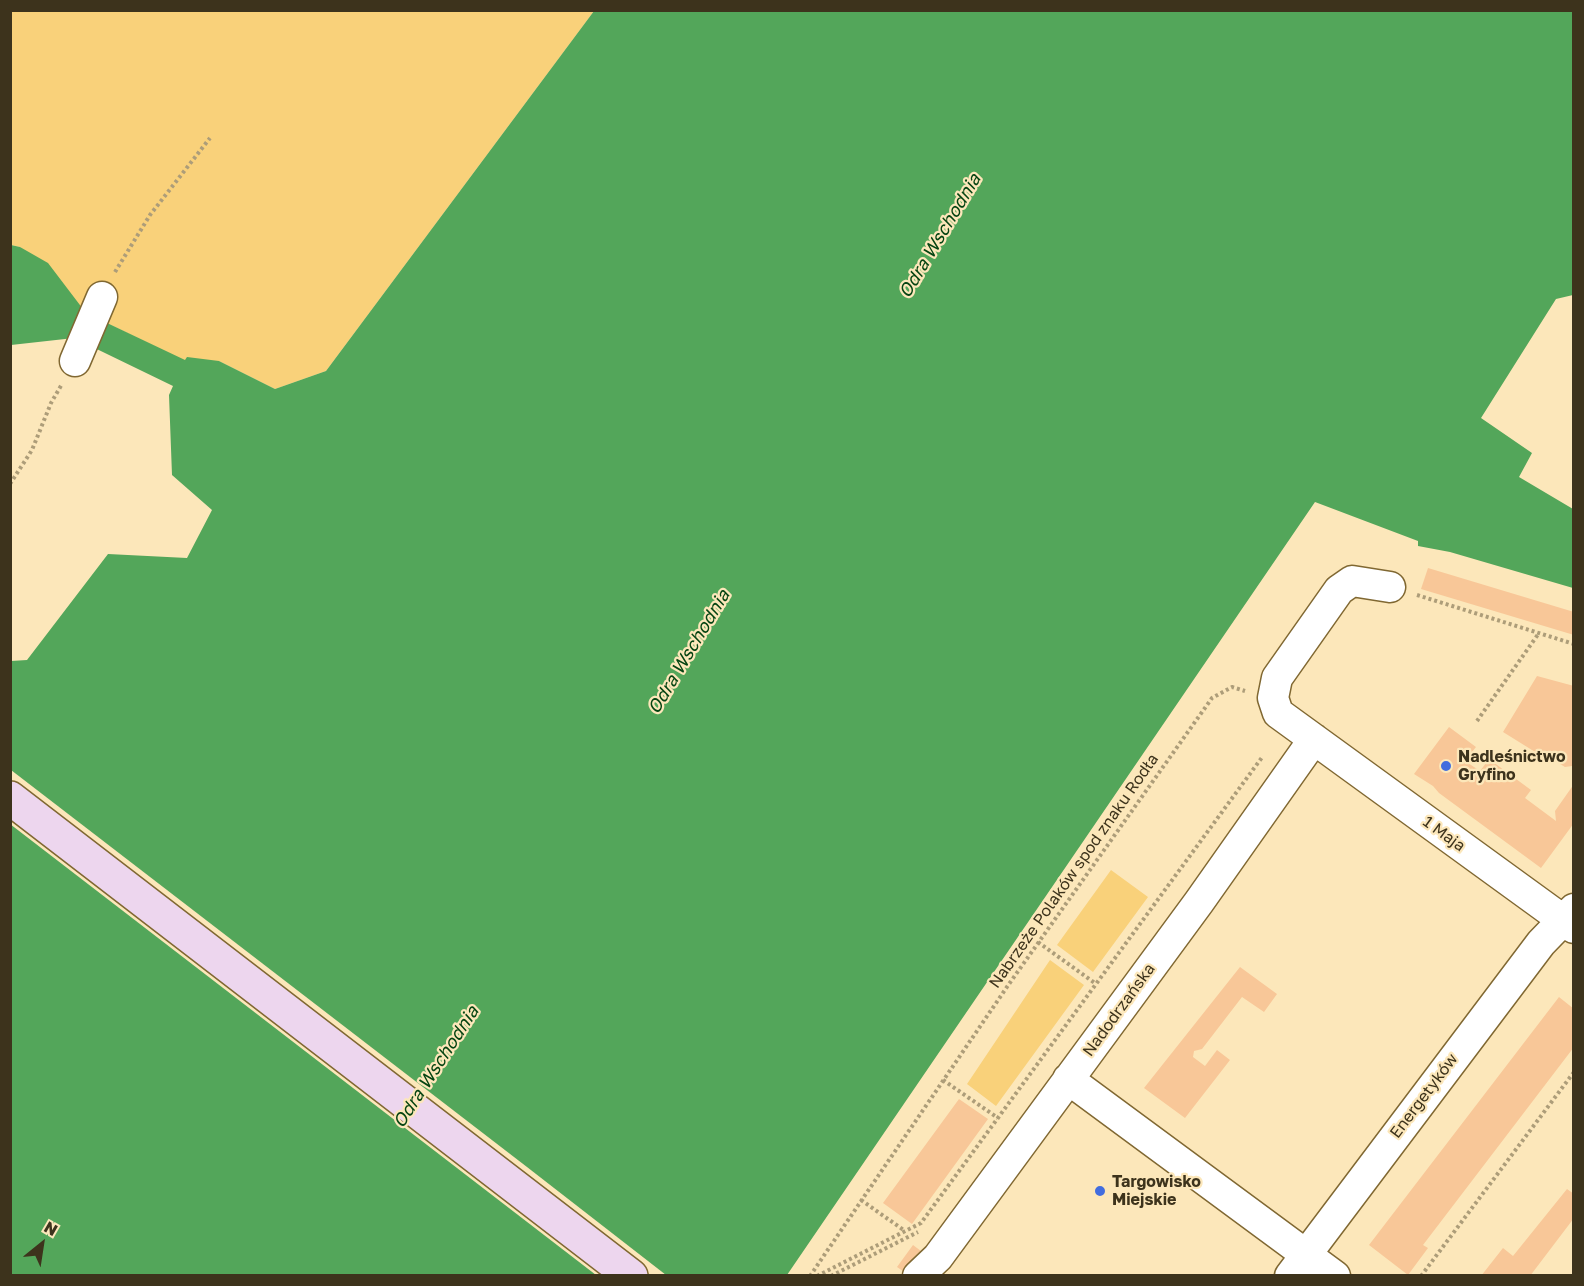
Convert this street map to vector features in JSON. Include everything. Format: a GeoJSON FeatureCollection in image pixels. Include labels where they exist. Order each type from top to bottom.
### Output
{"type":"FeatureCollection","features":[{"type":"Feature","properties":{"kind":"main road"},"geometry":{"type":"LineString","coordinates":[[10,798],[631,1275]]}},
{"type":"Feature","properties":{"kind":"street"},"geometry":{"type":"LineString","coordinates":[[71,368],[106,289]]}},
{"type":"Feature","properties":{"kind":"street"},"geometry":{"type":"LineString","coordinates":[[1289,721],[1278,713],[1273,698],[1278,678],[1339,590],[1352,581],[1390,587]]}},
{"type":"Feature","properties":{"kind":"street","name":"1 Maja"},"geometry":{"type":"LineString","coordinates":[[1289,721],[1570,919]]}},
{"type":"Feature","properties":{"kind":"street","name":"Nadodrzańska"},"geometry":{"type":"LineString","coordinates":[[918,1275],[938,1257],[1192,911],[1314,739]]}},
{"type":"Feature","properties":{"kind":"street","name":"Energetyków"},"geometry":{"type":"LineString","coordinates":[[1298,1264],[1541,943],[1570,919]]}},
{"type":"Feature","properties":{"kind":"street"},"geometry":{"type":"LineString","coordinates":[[1068,1079],[1298,1264],[1335,1275]]}},
{"type":"Feature","properties":{"kind":"path"},"geometry":{"type":"LineString","coordinates":[[106,289],[150,215],[210,138]]}},
{"type":"Feature","properties":{"kind":"path"},"geometry":{"type":"LineString","coordinates":[[10,484],[32,450],[51,403],[71,368]]}},
{"type":"Feature","properties":{"kind":"path"},"geometry":{"type":"LineString","coordinates":[[1390,587],[1574,644]]}},
{"type":"Feature","properties":{"kind":"path"},"geometry":{"type":"LineString","coordinates":[[1477,722],[1539,633]]}},
{"type":"Feature","properties":{"kind":"path","name":"Nabrzeże Polaków spod znaku Rodła"},"geometry":{"type":"LineString","coordinates":[[810,1275],[1038,942],[1212,698],[1232,687],[1251,693]]}},
{"type":"Feature","properties":{"kind":"path"},"geometry":{"type":"LineString","coordinates":[[817,1275],[921,1223],[1289,721]]}},
{"type":"Feature","properties":{"kind":"path"},"geometry":{"type":"LineString","coordinates":[[1038,942],[1096,984]]}},
{"type":"Feature","properties":{"kind":"path"},"geometry":{"type":"LineString","coordinates":[[1421,1275],[1574,1072]]}},
{"type":"Feature","properties":{"kind":"path"},"geometry":{"type":"LineString","coordinates":[[943,1080],[998,1118]]}},
{"type":"Feature","properties":{"kind":"path"},"geometry":{"type":"LineString","coordinates":[[861,1200],[905,1231]]}},
{"type":"Feature","properties":{"kind":"path"},"geometry":{"type":"LineString","coordinates":[[831,1275],[921,1230]]}},
{"type":"Feature","properties":{"kind":"shaded area"},"geometry":{"type":"Polygon","coordinates":[[[11,11],[594,11],[326,371],[275,389],[219,361],[185,361],[86,313],[20,247],[11,245],[11,11]]]}},
{"type":"Feature","properties":{"kind":"shaded area"},"geometry":{"type":"Polygon","coordinates":[[[1111,870],[1148,897],[1093,972],[1057,945],[1111,870]]]}},
{"type":"Feature","properties":{"kind":"shaded area"},"geometry":{"type":"Polygon","coordinates":[[[1050,960],[1084,985],[996,1106],[967,1084],[1050,960]]]}},
{"type":"Feature","properties":{"kind":"water","name":"Odra Wschodnia"},"geometry":{"type":"Polygon","coordinates":[[[594,11],[1573,11],[1573,295],[1556,299],[1481,418],[1532,453],[1519,477],[1573,509],[1573,588],[1450,552],[1418,546],[1418,541],[1315,502],[787,1275],[11,1275],[11,661],[27,660],[108,554],[187,558],[212,510],[172,475],[169,395],[173,386],[74,338],[11,345],[11,245],[20,247],[48,263],[86,313],[185,360],[187,357],[219,361],[275,389],[326,371],[594,11]]]}},
{"type":"Feature","properties":{"kind":"pier"},"geometry":{"type":"Polygon","coordinates":[[[11,770],[666,1275],[596,1275],[10,824],[11,770]]]}},
{"type":"Feature","properties":{"kind":"building"},"geometry":{"type":"Polygon","coordinates":[[[1428,568],[1574,612],[1574,635],[1421,589],[1428,568]]]}},
{"type":"Feature","properties":{"kind":"building"},"geometry":{"type":"Polygon","coordinates":[[[1537,676],[1574,686],[1574,764],[1572,766],[1565,767],[1542,753],[1540,755],[1503,732],[1537,676]]]}},
{"type":"Feature","properties":{"kind":"building"},"geometry":{"type":"Polygon","coordinates":[[[1449,727],[1476,747],[1465,761],[1480,771],[1489,759],[1531,790],[1525,798],[1556,821],[1555,811],[1574,784],[1574,823],[1541,868],[1414,774],[1449,727]]]}},
{"type":"Feature","properties":{"kind":"building"},"geometry":{"type":"Polygon","coordinates":[[[1240,967],[1277,994],[1264,1012],[1242,997],[1202,1049],[1194,1051],[1193,1057],[1205,1066],[1217,1050],[1230,1060],[1185,1118],[1144,1088],[1240,967]]]}},
{"type":"Feature","properties":{"kind":"building"},"geometry":{"type":"Polygon","coordinates":[[[1559,997],[1574,1009],[1574,1047],[1423,1245],[1428,1248],[1408,1275],[1369,1245],[1559,997]]]}},
{"type":"Feature","properties":{"kind":"building"},"geometry":{"type":"Polygon","coordinates":[[[959,1099],[988,1119],[912,1224],[883,1203],[959,1099]]]}},
{"type":"Feature","properties":{"kind":"building"},"geometry":{"type":"Polygon","coordinates":[[[1567,1189],[1574,1194],[1574,1218],[1530,1276],[1481,1276],[1503,1248],[1513,1256],[1567,1189]]]}},
{"type":"Feature","properties":{"kind":"building"},"geometry":{"type":"Polygon","coordinates":[[[913,1245],[925,1254],[910,1276],[897,1267],[913,1245]]]}},
{"type":"Feature","properties":{"kind":"place","name":"Nadleśnictwo Gryfino"},"geometry":{"type":"Point","coordinates":[1446,766]}},
{"type":"Feature","properties":{"kind":"place","name":"Targowisko Miejskie"},"geometry":{"type":"Point","coordinates":[1100,1191]}}]}
